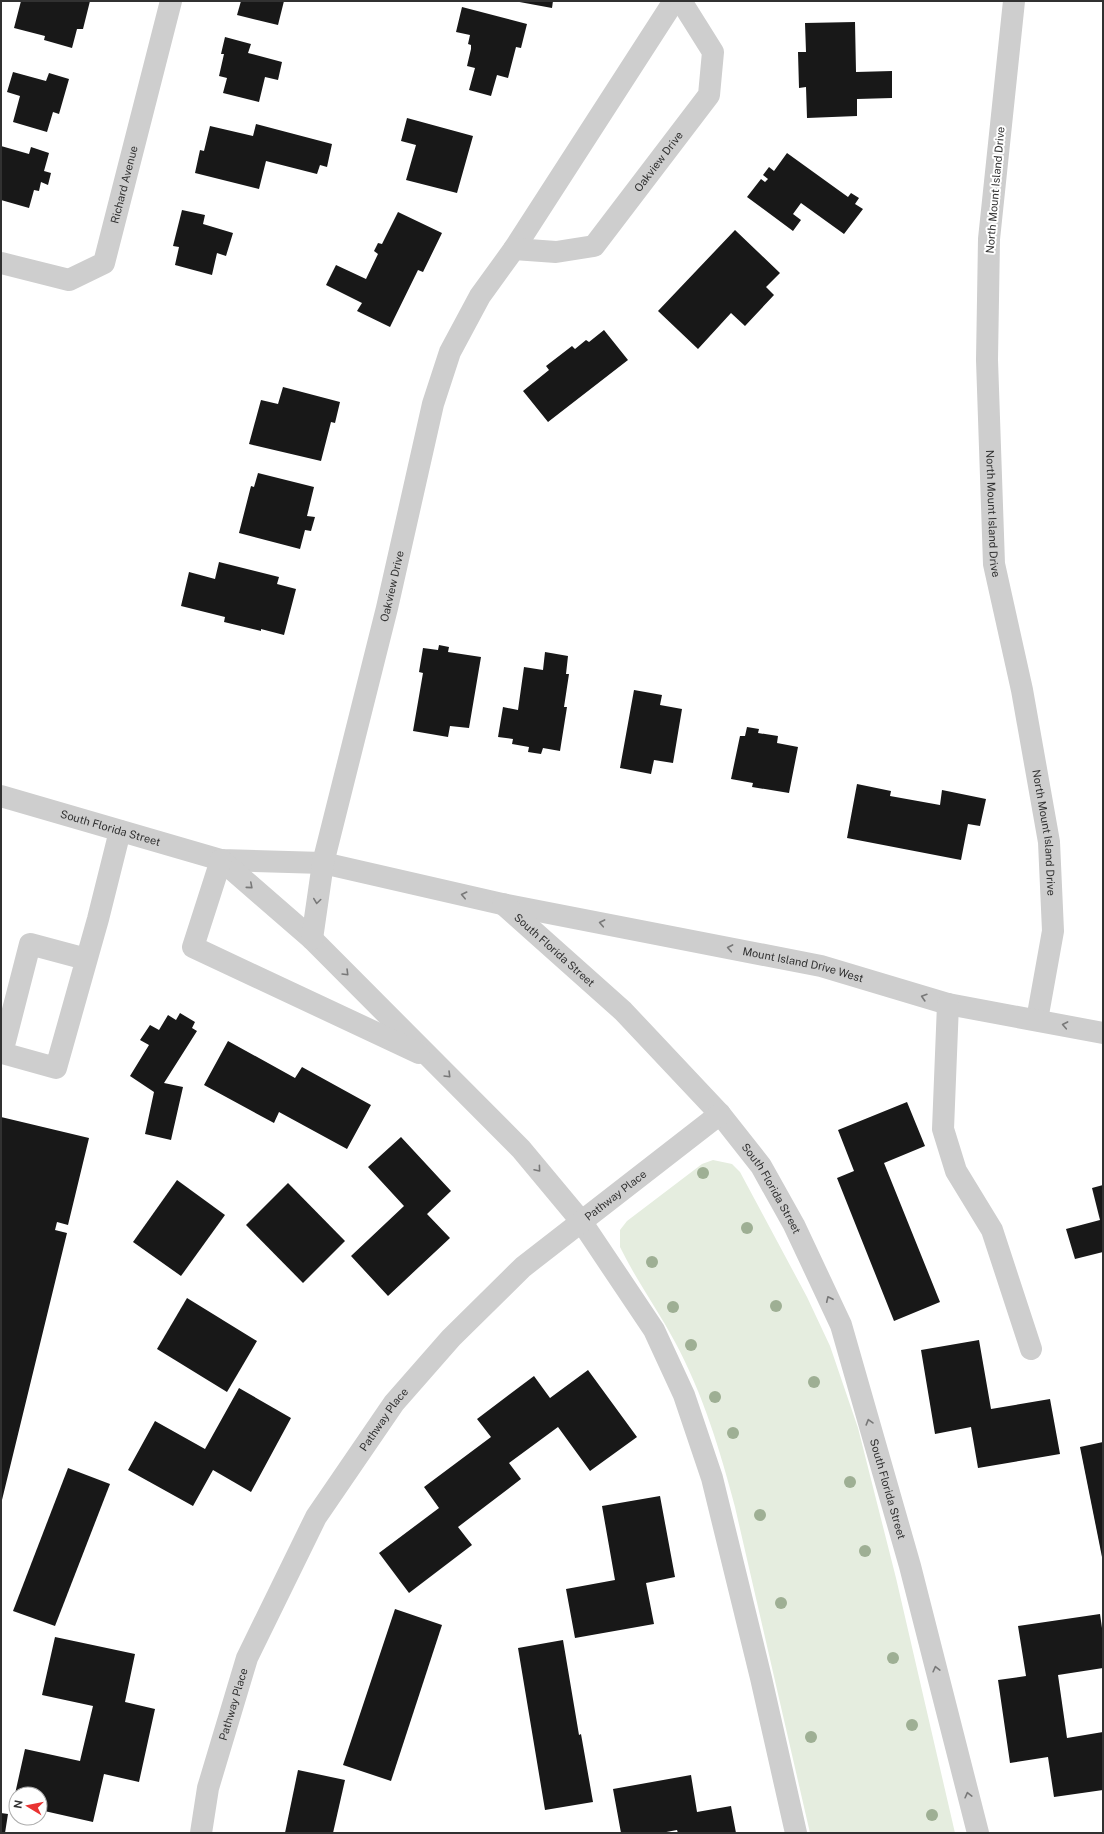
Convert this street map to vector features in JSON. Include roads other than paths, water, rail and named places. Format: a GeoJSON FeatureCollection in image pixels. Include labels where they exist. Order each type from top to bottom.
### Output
{"type":"FeatureCollection","features":[{"type":"Feature","properties":{"kind":"street","name":"Richard Avenue"},"geometry":{"type":"LineString","coordinates":[[1,263],[69,280],[104,263],[171,1]]}},
{"type":"Feature","properties":{"kind":"street","name":"Oakview Drive"},"geometry":{"type":"LineString","coordinates":[[312,939],[323,863],[387,608],[433,404],[450,352],[480,296],[514,250],[674,1]]}},
{"type":"Feature","properties":{"kind":"street","name":"Oakview Drive"},"geometry":{"type":"LineString","coordinates":[[514,250],[556,252],[594,246],[709,95],[713,52],[682,1]]}},
{"type":"Feature","properties":{"kind":"street","name":"North Mount Island Drive"},"geometry":{"type":"LineString","coordinates":[[1014,1],[989,239],[987,360],[994,564],[1022,690],[1049,842],[1053,931],[1037,1020]]}},
{"type":"Feature","properties":{"kind":"street","name":"South Florida Street"},"geometry":{"type":"LineString","coordinates":[[1,796],[221,860],[323,863],[502,904],[623,1011],[674,1063],[720,1114],[761,1166],[794,1224],[841,1325],[910,1566],[978,1833]]}},
{"type":"Feature","properties":{"kind":"street"},"geometry":{"type":"LineString","coordinates":[[86,959],[30,944],[1,1053],[56,1068],[86,959],[120,831]]}},
{"type":"Feature","properties":{"kind":"street","name":"South Florida Street"},"geometry":{"type":"LineString","coordinates":[[221,860],[312,939],[521,1149],[581,1221],[654,1330],[684,1395],[712,1478],[761,1678],[796,1833]]}},
{"type":"Feature","properties":{"kind":"street"},"geometry":{"type":"LineString","coordinates":[[221,860],[193,947],[433,1060]]}},
{"type":"Feature","properties":{"kind":"street","name":"Mount Island Drive West"},"geometry":{"type":"LineString","coordinates":[[502,904],[821,966],[948,1004],[1103,1032]]}},
{"type":"Feature","properties":{"kind":"street"},"geometry":{"type":"LineString","coordinates":[[948,1004],[943,1129],[956,1171],[992,1230],[1031,1349]]}},
{"type":"Feature","properties":{"kind":"street","name":"Pathway Place"},"geometry":{"type":"LineString","coordinates":[[201,1833],[208,1788],[247,1658],[316,1517],[394,1403],[446,1344],[523,1267],[720,1114]]}}]}
